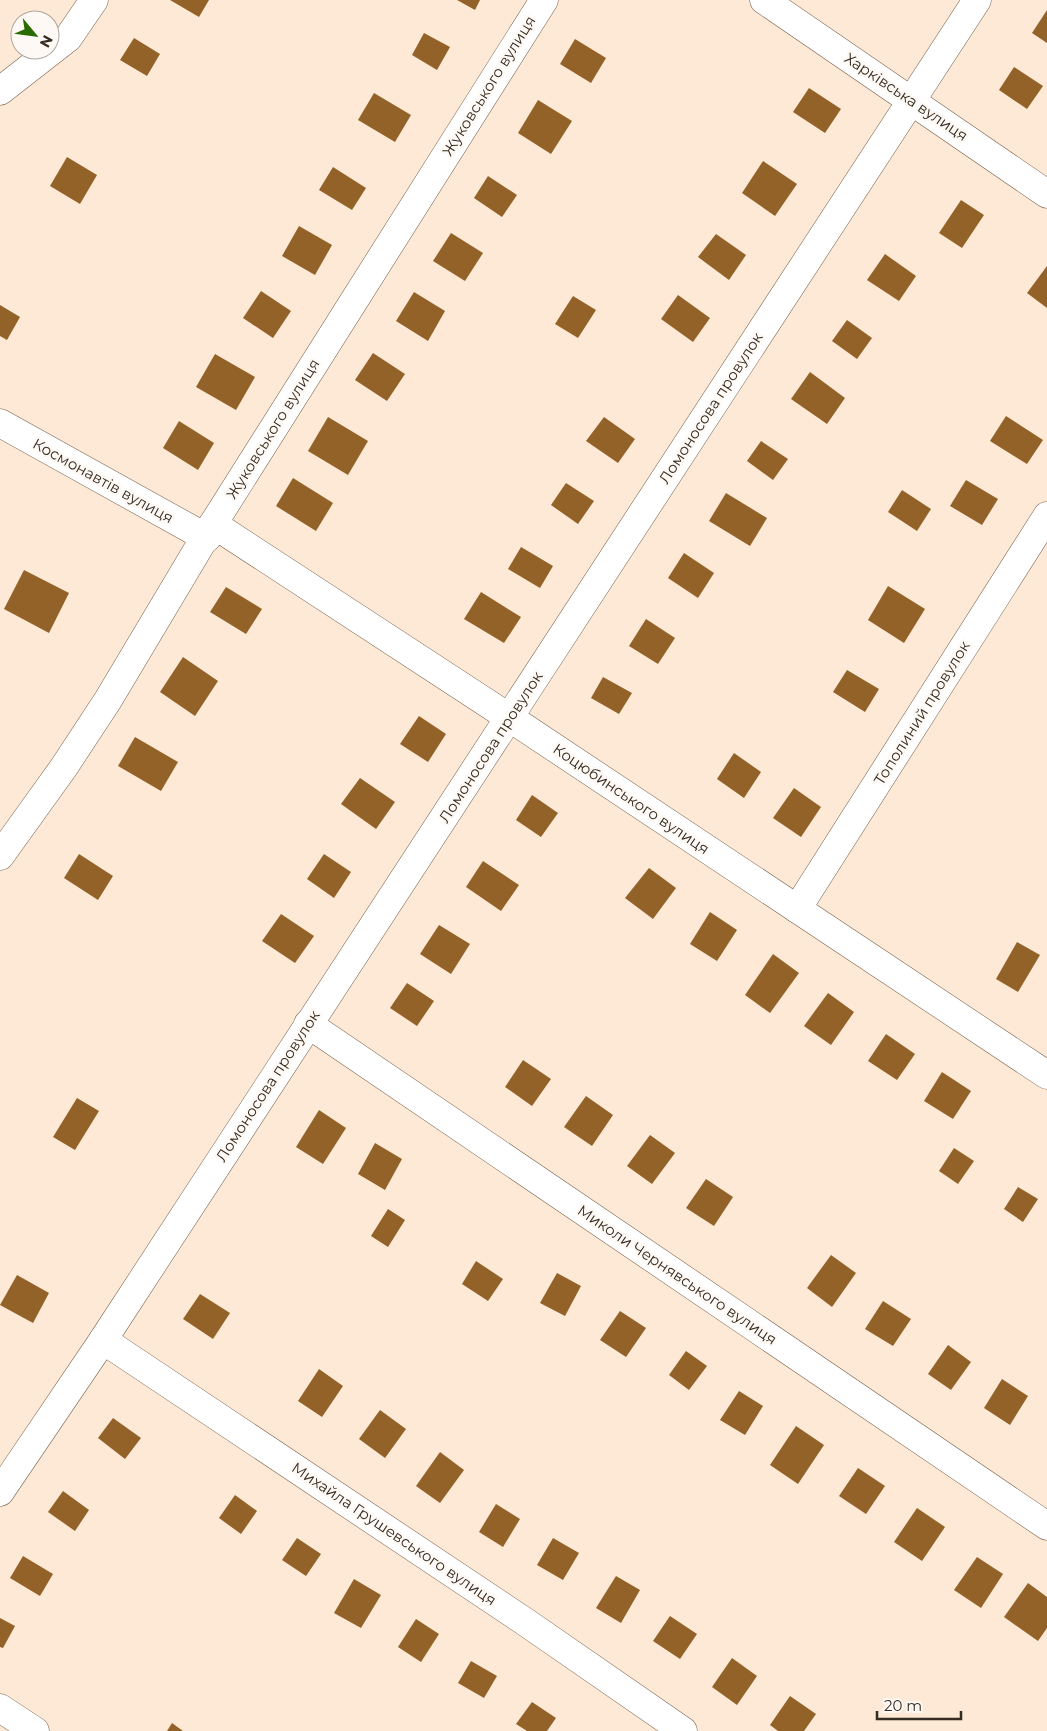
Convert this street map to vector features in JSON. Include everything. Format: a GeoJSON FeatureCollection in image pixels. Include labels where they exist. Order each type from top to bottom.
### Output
{"type":"FeatureCollection","features":[{"type":"Feature","properties":{"kind":"street"},"geometry":{"type":"LineString","coordinates":[[0,90],[68,38],[94,0]]}},
{"type":"Feature","properties":{"kind":"street","name":"Жуковського вулиця"},"geometry":{"type":"LineString","coordinates":[[0,856],[64,767],[108,700],[210,531],[544,0]]}},
{"type":"Feature","properties":{"kind":"street","name":"Харківська вулиця"},"geometry":{"type":"LineString","coordinates":[[764,0],[1047,194]]}},
{"type":"Feature","properties":{"kind":"street","name":"Ломоносова провулок"},"geometry":{"type":"LineString","coordinates":[[0,1492],[103,1340],[977,0]]}},
{"type":"Feature","properties":{"kind":"street","name":"Космонавтів вулиця"},"geometry":{"type":"LineString","coordinates":[[0,424],[210,531]]}},
{"type":"Feature","properties":{"kind":"street","name":"Тополиний провулок"},"geometry":{"type":"LineString","coordinates":[[797,909],[1047,516]]}},
{"type":"Feature","properties":{"kind":"street","name":"Коцюбинського вулиця"},"geometry":{"type":"LineString","coordinates":[[210,531],[510,718],[1047,1075]]}},
{"type":"Feature","properties":{"kind":"street","name":"Миколи Чернявського вулиця"},"geometry":{"type":"LineString","coordinates":[[308,1024],[1047,1526]]}},
{"type":"Feature","properties":{"kind":"street","name":"Михайла Грушевського вулиця"},"geometry":{"type":"LineString","coordinates":[[103,1340],[524,1621],[683,1731]]}},
{"type":"Feature","properties":{"kind":"street"},"geometry":{"type":"LineString","coordinates":[[0,1708],[35,1731]]}},
{"type":"Feature","properties":{"kind":"building"},"geometry":{"type":"Polygon","coordinates":[[[170,0],[209,0],[199,17],[170,0]]]}},
{"type":"Feature","properties":{"kind":"building"},"geometry":{"type":"Polygon","coordinates":[[[457,0],[480,0],[475,10],[457,0]]]}},
{"type":"Feature","properties":{"kind":"building"},"geometry":{"type":"Polygon","coordinates":[[[1047,10],[1047,43],[1032,33],[1047,10]]]}},
{"type":"Feature","properties":{"kind":"building"},"geometry":{"type":"Polygon","coordinates":[[[424,33],[450,47],[437,70],[412,55],[424,33]]]}},
{"type":"Feature","properties":{"kind":"building"},"geometry":{"type":"Polygon","coordinates":[[[134,38],[160,54],[147,76],[120,60],[134,38]]]}},
{"type":"Feature","properties":{"kind":"building"},"geometry":{"type":"Polygon","coordinates":[[[575,39],[606,58],[591,83],[560,64],[575,39]]]}},
{"type":"Feature","properties":{"kind":"building"},"geometry":{"type":"Polygon","coordinates":[[[1014,67],[1043,86],[1027,109],[999,90],[1014,67]]]}},
{"type":"Feature","properties":{"kind":"building"},"geometry":{"type":"Polygon","coordinates":[[[809,88],[841,109],[825,133],[793,112],[809,88]]]}},
{"type":"Feature","properties":{"kind":"building"},"geometry":{"type":"Polygon","coordinates":[[[374,93],[411,115],[395,142],[358,120],[374,93]]]}},
{"type":"Feature","properties":{"kind":"building"},"geometry":{"type":"Polygon","coordinates":[[[538,100],[572,121],[551,154],[518,133],[538,100]]]}},
{"type":"Feature","properties":{"kind":"building"},"geometry":{"type":"Polygon","coordinates":[[[67,157],[97,175],[80,204],[50,186],[67,157]]]}},
{"type":"Feature","properties":{"kind":"building"},"geometry":{"type":"Polygon","coordinates":[[[763,161],[797,184],[775,216],[742,193],[763,161]]]}},
{"type":"Feature","properties":{"kind":"building"},"geometry":{"type":"Polygon","coordinates":[[[333,167],[366,188],[352,210],[319,190],[333,167]]]}},
{"type":"Feature","properties":{"kind":"building"},"geometry":{"type":"Polygon","coordinates":[[[488,176],[517,195],[502,217],[474,198],[488,176]]]}},
{"type":"Feature","properties":{"kind":"building"},"geometry":{"type":"Polygon","coordinates":[[[961,200],[984,215],[962,248],[939,233],[961,200]]]}},
{"type":"Feature","properties":{"kind":"building"},"geometry":{"type":"Polygon","coordinates":[[[299,226],[332,245],[315,275],[282,256],[299,226]]]}},
{"type":"Feature","properties":{"kind":"building"},"geometry":{"type":"Polygon","coordinates":[[[451,233],[483,253],[465,281],[433,261],[451,233]]]}},
{"type":"Feature","properties":{"kind":"building"},"geometry":{"type":"Polygon","coordinates":[[[716,234],[746,255],[729,280],[698,257],[716,234]]]}},
{"type":"Feature","properties":{"kind":"building"},"geometry":{"type":"Polygon","coordinates":[[[885,254],[916,276],[899,301],[867,280],[885,254]]]}},
{"type":"Feature","properties":{"kind":"building"},"geometry":{"type":"Polygon","coordinates":[[[1047,266],[1047,308],[1027,293],[1047,266]]]}},
{"type":"Feature","properties":{"kind":"building"},"geometry":{"type":"Polygon","coordinates":[[[261,291],[291,311],[273,338],[243,318],[261,291]]]}},
{"type":"Feature","properties":{"kind":"building"},"geometry":{"type":"Polygon","coordinates":[[[414,292],[445,311],[428,341],[396,321],[414,292]]]}},
{"type":"Feature","properties":{"kind":"building"},"geometry":{"type":"Polygon","coordinates":[[[678,295],[710,318],[693,342],[661,319],[678,295]]]}},
{"type":"Feature","properties":{"kind":"building"},"geometry":{"type":"Polygon","coordinates":[[[573,296],[596,310],[578,338],[555,324],[573,296]]]}},
{"type":"Feature","properties":{"kind":"building"},"geometry":{"type":"Polygon","coordinates":[[[0,305],[20,317],[7,340],[0,336],[0,305]]]}},
{"type":"Feature","properties":{"kind":"building"},"geometry":{"type":"Polygon","coordinates":[[[847,320],[872,338],[857,359],[832,341],[847,320]]]}},
{"type":"Feature","properties":{"kind":"building"},"geometry":{"type":"Polygon","coordinates":[[[373,353],[405,374],[387,401],[355,380],[373,353]]]}},
{"type":"Feature","properties":{"kind":"building"},"geometry":{"type":"Polygon","coordinates":[[[215,354],[255,377],[236,410],[196,387],[215,354]]]}},
{"type":"Feature","properties":{"kind":"building"},"geometry":{"type":"Polygon","coordinates":[[[810,372],[845,398],[827,424],[791,399],[810,372]]]}},
{"type":"Feature","properties":{"kind":"building"},"geometry":{"type":"Polygon","coordinates":[[[1006,416],[1043,440],[1027,464],[990,441],[1006,416]]]}},
{"type":"Feature","properties":{"kind":"building"},"geometry":{"type":"Polygon","coordinates":[[[328,417],[368,441],[348,475],[308,451],[328,417]]]}},
{"type":"Feature","properties":{"kind":"building"},"geometry":{"type":"Polygon","coordinates":[[[604,417],[635,439],[618,463],[586,441],[604,417]]]}},
{"type":"Feature","properties":{"kind":"building"},"geometry":{"type":"Polygon","coordinates":[[[179,421],[214,443],[198,470],[163,448],[179,421]]]}},
{"type":"Feature","properties":{"kind":"building"},"geometry":{"type":"Polygon","coordinates":[[[761,441],[788,459],[773,480],[747,461],[761,441]]]}},
{"type":"Feature","properties":{"kind":"building"},"geometry":{"type":"Polygon","coordinates":[[[293,478],[333,503],[316,531],[276,506],[293,478]]]}},
{"type":"Feature","properties":{"kind":"building"},"geometry":{"type":"Polygon","coordinates":[[[966,480],[998,499],[982,525],[950,506],[966,480]]]}},
{"type":"Feature","properties":{"kind":"building"},"geometry":{"type":"Polygon","coordinates":[[[566,483],[594,501],[578,524],[551,505],[566,483]]]}},
{"type":"Feature","properties":{"kind":"building"},"geometry":{"type":"Polygon","coordinates":[[[902,490],[931,509],[917,531],[888,512],[902,490]]]}},
{"type":"Feature","properties":{"kind":"building"},"geometry":{"type":"Polygon","coordinates":[[[726,493],[767,518],[750,546],[709,521],[726,493]]]}},
{"type":"Feature","properties":{"kind":"building"},"geometry":{"type":"Polygon","coordinates":[[[521,547],[553,566],[540,588],[508,569],[521,547]]]}},
{"type":"Feature","properties":{"kind":"building"},"geometry":{"type":"Polygon","coordinates":[[[684,553],[714,573],[698,598],[668,578],[684,553]]]}},
{"type":"Feature","properties":{"kind":"building"},"geometry":{"type":"Polygon","coordinates":[[[24,570],[69,593],[49,633],[4,609],[24,570]]]}},
{"type":"Feature","properties":{"kind":"building"},"geometry":{"type":"Polygon","coordinates":[[[888,586],[925,609],[904,643],[868,620],[888,586]]]}},
{"type":"Feature","properties":{"kind":"building"},"geometry":{"type":"Polygon","coordinates":[[[226,587],[262,609],[246,634],[210,612],[226,587]]]}},
{"type":"Feature","properties":{"kind":"building"},"geometry":{"type":"Polygon","coordinates":[[[481,592],[521,617],[504,643],[464,619],[481,592]]]}},
{"type":"Feature","properties":{"kind":"building"},"geometry":{"type":"Polygon","coordinates":[[[646,619],[675,638],[658,664],[629,646],[646,619]]]}},
{"type":"Feature","properties":{"kind":"building"},"geometry":{"type":"Polygon","coordinates":[[[183,657],[218,681],[195,716],[160,692],[183,657]]]}},
{"type":"Feature","properties":{"kind":"building"},"geometry":{"type":"Polygon","coordinates":[[[847,670],[879,689],[865,712],[833,692],[847,670]]]}},
{"type":"Feature","properties":{"kind":"building"},"geometry":{"type":"Polygon","coordinates":[[[603,677],[632,693],[619,714],[591,698],[603,677]]]}},
{"type":"Feature","properties":{"kind":"building"},"geometry":{"type":"Polygon","coordinates":[[[419,716],[446,734],[428,762],[400,744],[419,716]]]}},
{"type":"Feature","properties":{"kind":"building"},"geometry":{"type":"Polygon","coordinates":[[[135,737],[178,762],[161,791],[118,766],[135,737]]]}},
{"type":"Feature","properties":{"kind":"building"},"geometry":{"type":"Polygon","coordinates":[[[734,753],[761,772],[744,798],[717,779],[734,753]]]}},
{"type":"Feature","properties":{"kind":"building"},"geometry":{"type":"Polygon","coordinates":[[[360,778],[395,802],[376,829],[341,804],[360,778]]]}},
{"type":"Feature","properties":{"kind":"building"},"geometry":{"type":"Polygon","coordinates":[[[794,788],[821,807],[801,837],[773,818],[794,788]]]}},
{"type":"Feature","properties":{"kind":"building"},"geometry":{"type":"Polygon","coordinates":[[[532,795],[558,813],[541,837],[516,820],[532,795]]]}},
{"type":"Feature","properties":{"kind":"building"},"geometry":{"type":"Polygon","coordinates":[[[79,854],[113,876],[98,900],[64,878],[79,854]]]}},
{"type":"Feature","properties":{"kind":"building"},"geometry":{"type":"Polygon","coordinates":[[[324,854],[351,872],[334,898],[307,879],[324,854]]]}},
{"type":"Feature","properties":{"kind":"building"},"geometry":{"type":"Polygon","coordinates":[[[483,861],[519,885],[501,911],[466,887],[483,861]]]}},
{"type":"Feature","properties":{"kind":"building"},"geometry":{"type":"Polygon","coordinates":[[[649,868],[676,888],[653,919],[625,898],[649,868]]]}},
{"type":"Feature","properties":{"kind":"building"},"geometry":{"type":"Polygon","coordinates":[[[710,912],[737,930],[717,961],[690,944],[710,912]]]}},
{"type":"Feature","properties":{"kind":"building"},"geometry":{"type":"Polygon","coordinates":[[[281,914],[314,936],[295,963],[262,941],[281,914]]]}},
{"type":"Feature","properties":{"kind":"building"},"geometry":{"type":"Polygon","coordinates":[[[439,925],[470,944],[451,974],[420,954],[439,925]]]}},
{"type":"Feature","properties":{"kind":"building"},"geometry":{"type":"Polygon","coordinates":[[[1017,942],[1040,955],[1018,992],[996,979],[1017,942]]]}},
{"type":"Feature","properties":{"kind":"building"},"geometry":{"type":"Polygon","coordinates":[[[773,954],[799,973],[770,1013],[745,995],[773,954]]]}},
{"type":"Feature","properties":{"kind":"building"},"geometry":{"type":"Polygon","coordinates":[[[407,983],[434,1001],[417,1026],[390,1008],[407,983]]]}},
{"type":"Feature","properties":{"kind":"building"},"geometry":{"type":"Polygon","coordinates":[[[828,993],[854,1012],[831,1045],[804,1026],[828,993]]]}},
{"type":"Feature","properties":{"kind":"building"},"geometry":{"type":"Polygon","coordinates":[[[886,1034],[915,1054],[897,1080],[868,1061],[886,1034]]]}},
{"type":"Feature","properties":{"kind":"building"},"geometry":{"type":"Polygon","coordinates":[[[523,1060],[551,1079],[532,1106],[505,1087],[523,1060]]]}},
{"type":"Feature","properties":{"kind":"building"},"geometry":{"type":"Polygon","coordinates":[[[942,1072],[971,1091],[953,1119],[924,1101],[942,1072]]]}},
{"type":"Feature","properties":{"kind":"building"},"geometry":{"type":"Polygon","coordinates":[[[586,1096],[613,1115],[592,1146],[564,1127],[586,1096]]]}},
{"type":"Feature","properties":{"kind":"building"},"geometry":{"type":"Polygon","coordinates":[[[77,1098],[99,1111],[75,1150],[53,1137],[77,1098]]]}},
{"type":"Feature","properties":{"kind":"building"},"geometry":{"type":"Polygon","coordinates":[[[319,1110],[346,1128],[323,1164],[296,1147],[319,1110]]]}},
{"type":"Feature","properties":{"kind":"building"},"geometry":{"type":"Polygon","coordinates":[[[650,1135],[675,1153],[652,1184],[627,1166],[650,1135]]]}},
{"type":"Feature","properties":{"kind":"building"},"geometry":{"type":"Polygon","coordinates":[[[375,1143],[402,1159],[385,1190],[358,1174],[375,1143]]]}},
{"type":"Feature","properties":{"kind":"building"},"geometry":{"type":"Polygon","coordinates":[[[954,1148],[974,1161],[958,1184],[939,1171],[954,1148]]]}},
{"type":"Feature","properties":{"kind":"building"},"geometry":{"type":"Polygon","coordinates":[[[706,1179],[733,1197],[714,1226],[686,1208],[706,1179]]]}},
{"type":"Feature","properties":{"kind":"building"},"geometry":{"type":"Polygon","coordinates":[[[1018,1187],[1038,1199],[1023,1222],[1004,1209],[1018,1187]]]}},
{"type":"Feature","properties":{"kind":"building"},"geometry":{"type":"Polygon","coordinates":[[[388,1209],[405,1220],[388,1247],[371,1236],[388,1209]]]}},
{"type":"Feature","properties":{"kind":"building"},"geometry":{"type":"Polygon","coordinates":[[[831,1255],[856,1273],[832,1307],[807,1288],[831,1255]]]}},
{"type":"Feature","properties":{"kind":"building"},"geometry":{"type":"Polygon","coordinates":[[[476,1261],[503,1279],[488,1301],[462,1284],[476,1261]]]}},
{"type":"Feature","properties":{"kind":"building"},"geometry":{"type":"Polygon","coordinates":[[[557,1273],[581,1286],[565,1316],[540,1303],[557,1273]]]}},
{"type":"Feature","properties":{"kind":"building"},"geometry":{"type":"Polygon","coordinates":[[[17,1275],[49,1293],[33,1323],[0,1305],[17,1275]]]}},
{"type":"Feature","properties":{"kind":"building"},"geometry":{"type":"Polygon","coordinates":[[[200,1294],[230,1313],[213,1339],[183,1319],[200,1294]]]}},
{"type":"Feature","properties":{"kind":"building"},"geometry":{"type":"Polygon","coordinates":[[[883,1301],[911,1319],[893,1346],[865,1329],[883,1301]]]}},
{"type":"Feature","properties":{"kind":"building"},"geometry":{"type":"Polygon","coordinates":[[[620,1311],[646,1328],[626,1357],[600,1340],[620,1311]]]}},
{"type":"Feature","properties":{"kind":"building"},"geometry":{"type":"Polygon","coordinates":[[[948,1345],[971,1362],[951,1390],[928,1374],[948,1345]]]}},
{"type":"Feature","properties":{"kind":"building"},"geometry":{"type":"Polygon","coordinates":[[[686,1351],[707,1366],[689,1390],[669,1375],[686,1351]]]}},
{"type":"Feature","properties":{"kind":"building"},"geometry":{"type":"Polygon","coordinates":[[[319,1369],[343,1386],[322,1417],[298,1401],[319,1369]]]}},
{"type":"Feature","properties":{"kind":"building"},"geometry":{"type":"Polygon","coordinates":[[[1002,1379],[1028,1396],[1010,1425],[984,1408],[1002,1379]]]}},
{"type":"Feature","properties":{"kind":"building"},"geometry":{"type":"Polygon","coordinates":[[[739,1391],[763,1406],[745,1435],[720,1420],[739,1391]]]}},
{"type":"Feature","properties":{"kind":"building"},"geometry":{"type":"Polygon","coordinates":[[[380,1410],[406,1429],[385,1458],[359,1439],[380,1410]]]}},
{"type":"Feature","properties":{"kind":"building"},"geometry":{"type":"Polygon","coordinates":[[[113,1418],[141,1438],[125,1459],[98,1438],[113,1418]]]}},
{"type":"Feature","properties":{"kind":"building"},"geometry":{"type":"Polygon","coordinates":[[[796,1426],[824,1445],[798,1484],[770,1465],[796,1426]]]}},
{"type":"Feature","properties":{"kind":"building"},"geometry":{"type":"Polygon","coordinates":[[[440,1452],[464,1470],[440,1503],[416,1486],[440,1452]]]}},
{"type":"Feature","properties":{"kind":"building"},"geometry":{"type":"Polygon","coordinates":[[[858,1468],[885,1486],[866,1514],[839,1496],[858,1468]]]}},
{"type":"Feature","properties":{"kind":"building"},"geometry":{"type":"Polygon","coordinates":[[[63,1491],[89,1510],[75,1531],[48,1512],[63,1491]]]}},
{"type":"Feature","properties":{"kind":"building"},"geometry":{"type":"Polygon","coordinates":[[[235,1495],[257,1511],[241,1534],[219,1518],[235,1495]]]}},
{"type":"Feature","properties":{"kind":"building"},"geometry":{"type":"Polygon","coordinates":[[[496,1504],[520,1519],[503,1547],[479,1532],[496,1504]]]}},
{"type":"Feature","properties":{"kind":"building"},"geometry":{"type":"Polygon","coordinates":[[[917,1508],[945,1527],[922,1561],[894,1542],[917,1508]]]}},
{"type":"Feature","properties":{"kind":"building"},"geometry":{"type":"Polygon","coordinates":[[[297,1538],[321,1554],[306,1576],[282,1560],[297,1538]]]}},
{"type":"Feature","properties":{"kind":"building"},"geometry":{"type":"Polygon","coordinates":[[[553,1538],[579,1553],[563,1580],[537,1565],[553,1538]]]}},
{"type":"Feature","properties":{"kind":"building"},"geometry":{"type":"Polygon","coordinates":[[[23,1556],[53,1574],[40,1596],[10,1578],[23,1556]]]}},
{"type":"Feature","properties":{"kind":"building"},"geometry":{"type":"Polygon","coordinates":[[[977,1557],[1003,1574],[981,1608],[954,1590],[977,1557]]]}},
{"type":"Feature","properties":{"kind":"building"},"geometry":{"type":"Polygon","coordinates":[[[616,1576],[640,1590],[621,1623],[596,1608],[616,1576]]]}},
{"type":"Feature","properties":{"kind":"building"},"geometry":{"type":"Polygon","coordinates":[[[354,1579],[381,1595],[361,1628],[334,1613],[354,1579]]]}},
{"type":"Feature","properties":{"kind":"building"},"geometry":{"type":"Polygon","coordinates":[[[1028,1583],[1047,1597],[1047,1628],[1038,1641],[1004,1617],[1028,1583]]]}},
{"type":"Feature","properties":{"kind":"building"},"geometry":{"type":"Polygon","coordinates":[[[670,1616],[697,1634],[680,1659],[653,1641],[670,1616]]]}},
{"type":"Feature","properties":{"kind":"building"},"geometry":{"type":"Polygon","coordinates":[[[0,1618],[15,1626],[3,1648],[0,1647],[0,1618]]]}},
{"type":"Feature","properties":{"kind":"building"},"geometry":{"type":"Polygon","coordinates":[[[416,1619],[439,1634],[421,1662],[398,1647],[416,1619]]]}},
{"type":"Feature","properties":{"kind":"building"},"geometry":{"type":"Polygon","coordinates":[[[732,1658],[757,1676],[737,1705],[712,1687],[732,1658]]]}},
{"type":"Feature","properties":{"kind":"building"},"geometry":{"type":"Polygon","coordinates":[[[471,1661],[497,1676],[484,1698],[458,1683],[471,1661]]]}},
{"type":"Feature","properties":{"kind":"building"},"geometry":{"type":"Polygon","coordinates":[[[790,1696],[816,1714],[804,1731],[778,1731],[770,1725],[790,1696]]]}},
{"type":"Feature","properties":{"kind":"building"},"geometry":{"type":"Polygon","coordinates":[[[532,1702],[556,1718],[547,1731],[527,1731],[516,1724],[532,1702]]]}},
{"type":"Feature","properties":{"kind":"building"},"geometry":{"type":"Polygon","coordinates":[[[172,1723],[183,1731],[167,1731],[172,1723]]]}}]}
